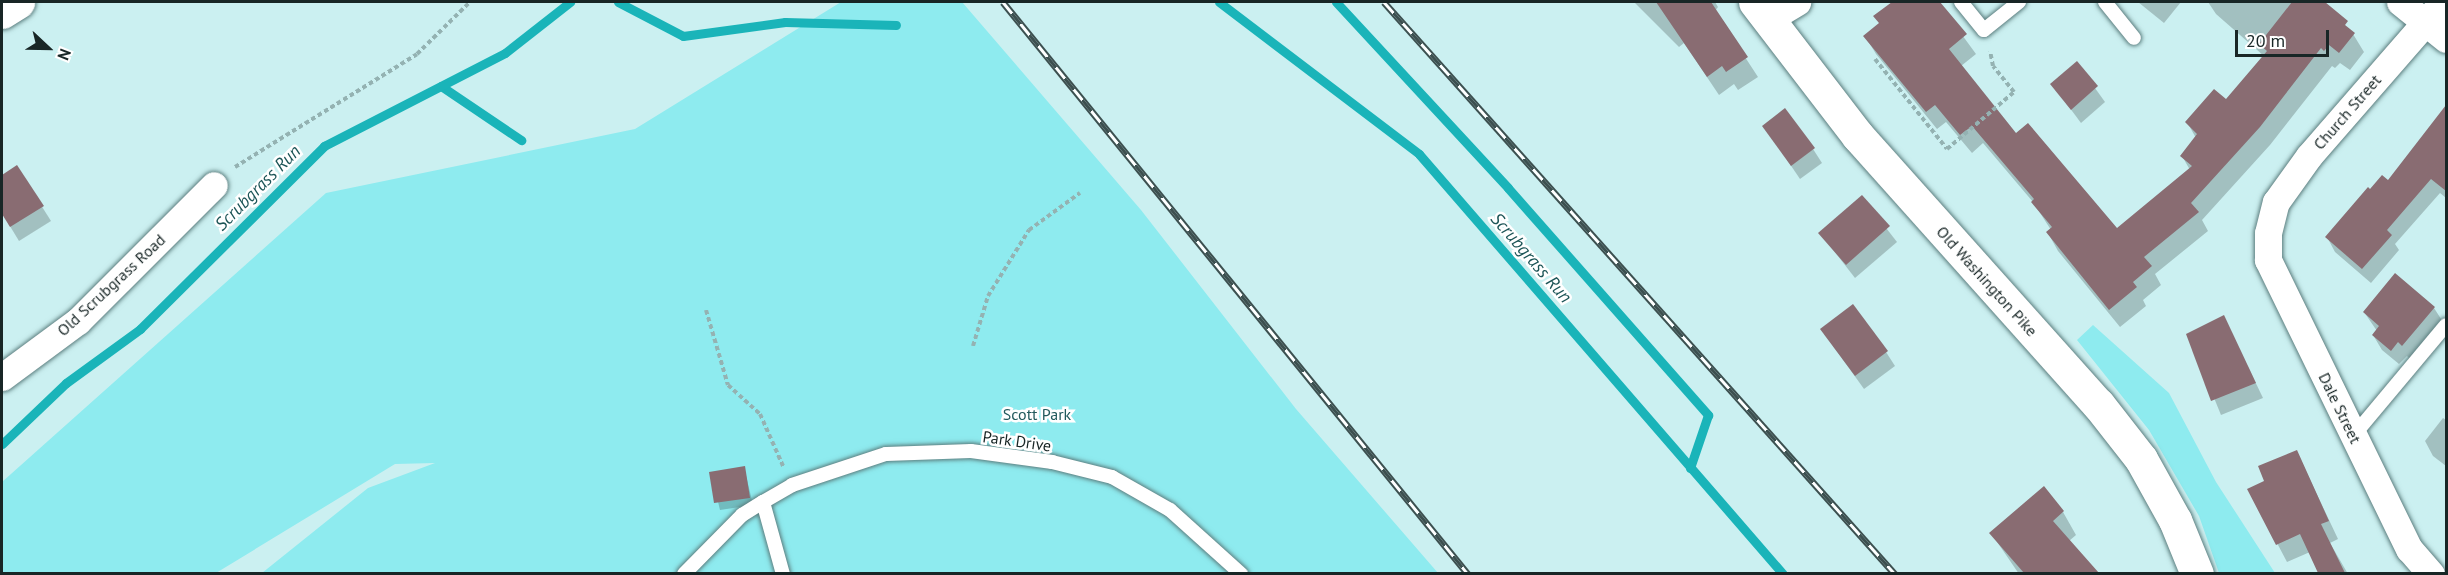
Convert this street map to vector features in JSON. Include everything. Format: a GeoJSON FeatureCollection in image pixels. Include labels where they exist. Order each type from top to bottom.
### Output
{"type":"FeatureCollection","features":[{"type":"Feature","properties":{"kind":"street"},"geometry":{"type":"LineString","coordinates":[[2,12],[18,2]]}},
{"type":"Feature","properties":{"kind":"street"},"geometry":{"type":"LineString","coordinates":[[1762,10],[1797,2]]}},
{"type":"Feature","properties":{"kind":"street"},"geometry":{"type":"LineString","coordinates":[[2400,2],[2446,39]]}},
{"type":"Feature","properties":{"kind":"street","name":"Church Street"},"geometry":{"type":"LineString","coordinates":[[2268,233],[2276,202],[2309,156],[2443,2]]}},
{"type":"Feature","properties":{"kind":"street","name":"Old Washington Pike"},"geometry":{"type":"LineString","coordinates":[[1762,10],[1858,136],[2098,404],[2141,459],[2175,520],[2197,573]]}},
{"type":"Feature","properties":{"kind":"street","name":"Old Scrubgrass Road"},"geometry":{"type":"LineString","coordinates":[[2,377],[78,321],[214,185]]}},
{"type":"Feature","properties":{"kind":"street","name":"Dale Street"},"geometry":{"type":"LineString","coordinates":[[2268,233],[2268,260],[2409,549],[2431,573]]}},
{"type":"Feature","properties":{"kind":"lane"},"geometry":{"type":"LineString","coordinates":[[1961,2],[1984,30],[2019,2]]}},
{"type":"Feature","properties":{"kind":"lane"},"geometry":{"type":"LineString","coordinates":[[2105,2],[2134,38]]}},
{"type":"Feature","properties":{"kind":"lane"},"geometry":{"type":"LineString","coordinates":[[2354,435],[2446,325]]}},
{"type":"Feature","properties":{"kind":"lane","name":"Park Drive"},"geometry":{"type":"LineString","coordinates":[[684,573],[742,514],[792,486],[886,454],[971,451],[1052,462],[1112,477],[1170,510],[1241,573]]}},
{"type":"Feature","properties":{"kind":"lane"},"geometry":{"type":"LineString","coordinates":[[763,502],[783,573]]}},
{"type":"Feature","properties":{"kind":"path"},"geometry":{"type":"LineString","coordinates":[[214,185],[248,156],[306,125],[417,54],[470,2]]}},
{"type":"Feature","properties":{"kind":"path"},"geometry":{"type":"LineString","coordinates":[[1875,59],[1947,149],[2014,92],[1993,66],[1984,30]]}},
{"type":"Feature","properties":{"kind":"path"},"geometry":{"type":"LineString","coordinates":[[973,346],[988,296],[1029,230],[1080,193]]}},
{"type":"Feature","properties":{"kind":"path"},"geometry":{"type":"LineString","coordinates":[[706,310],[728,385],[760,414],[792,486]]}},
{"type":"Feature","properties":{"kind":"green space","name":"Scott Park"},"geometry":{"type":"Polygon","coordinates":[[[841,2],[962,2],[1141,210],[1296,409],[1438,573],[262,573],[368,488],[435,463],[395,464],[216,573],[2,573],[2,482],[326,193],[635,129],[841,2]]]}},
{"type":"Feature","properties":{"kind":"green space"},"geometry":{"type":"Polygon","coordinates":[[[2093,325],[2169,393],[2216,482],[2275,573],[2219,573],[2199,516],[2149,430],[2077,340],[2093,325]]]}},
{"type":"Feature","properties":{"kind":"building"},"geometry":{"type":"Polygon","coordinates":[[[1656,2],[1711,2],[1748,57],[1726,72],[1722,66],[1707,77],[1656,2]]]}},
{"type":"Feature","properties":{"kind":"building"},"geometry":{"type":"Polygon","coordinates":[[[1892,2],[1940,2],[1967,34],[1949,49],[2016,133],[2028,123],[2117,228],[2192,166],[2180,156],[2197,134],[2185,122],[2214,89],[2226,99],[2267,51],[2259,44],[2292,2],[2325,2],[2348,21],[2345,25],[2355,33],[2339,53],[2329,45],[2324,51],[2321,48],[2260,127],[2191,203],[2199,212],[2144,257],[2152,266],[2133,282],[2137,287],[2109,310],[2046,232],[2052,227],[2031,202],[2034,199],[1972,126],[1960,135],[1935,105],[1926,112],[1863,36],[1879,23],[1873,16],[1892,2]]]}},
{"type":"Feature","properties":{"kind":"building"},"geometry":{"type":"Polygon","coordinates":[[[2077,61],[2098,86],[2071,110],[2050,84],[2077,61]]]}},
{"type":"Feature","properties":{"kind":"building"},"geometry":{"type":"Polygon","coordinates":[[[2446,105],[2446,191],[2431,179],[2387,230],[2392,235],[2362,269],[2325,237],[2368,187],[2370,189],[2382,175],[2388,180],[2446,105]]]}},
{"type":"Feature","properties":{"kind":"building"},"geometry":{"type":"Polygon","coordinates":[[[1785,108],[1815,148],[1791,166],[1762,126],[1785,108]]]}},
{"type":"Feature","properties":{"kind":"building"},"geometry":{"type":"Polygon","coordinates":[[[17,165],[44,206],[10,227],[2,214],[2,175],[17,165]]]}},
{"type":"Feature","properties":{"kind":"building"},"geometry":{"type":"Polygon","coordinates":[[[1862,195],[1890,226],[1846,265],[1818,233],[1862,195]]]}},
{"type":"Feature","properties":{"kind":"building"},"geometry":{"type":"Polygon","coordinates":[[[2395,273],[2435,307],[2402,346],[2398,342],[2391,351],[2372,335],[2379,326],[2363,312],[2395,273]]]}},
{"type":"Feature","properties":{"kind":"building"},"geometry":{"type":"Polygon","coordinates":[[[1853,304],[1888,351],[1855,376],[1820,329],[1853,304]]]}},
{"type":"Feature","properties":{"kind":"building"},"geometry":{"type":"Polygon","coordinates":[[[2224,315],[2256,383],[2211,401],[2186,334],[2224,315]]]}},
{"type":"Feature","properties":{"kind":"building"},"geometry":{"type":"Polygon","coordinates":[[[2297,450],[2329,521],[2321,524],[2345,573],[2318,573],[2300,534],[2276,545],[2247,489],[2264,481],[2258,466],[2297,450]]]}},
{"type":"Feature","properties":{"kind":"building"},"geometry":{"type":"Polygon","coordinates":[[[745,466],[750,498],[714,503],[709,472],[745,466]]]}},
{"type":"Feature","properties":{"kind":"building"},"geometry":{"type":"Polygon","coordinates":[[[2044,486],[2064,511],[2053,521],[2099,573],[2024,573],[1989,533],[2044,486]]]}},
{"type":"Feature","properties":{"kind":"waterway","name":"Scrubgrass Run"},"geometry":{"type":"LineString","coordinates":[[2,444],[66,383],[140,329],[324,146],[505,53],[570,2]]}},
{"type":"Feature","properties":{"kind":"waterway","name":"Scrubgrass Run"},"geometry":{"type":"LineString","coordinates":[[618,2],[683,36],[785,22],[896,25]]}},
{"type":"Feature","properties":{"kind":"waterway","name":"Scrubgrass Run"},"geometry":{"type":"LineString","coordinates":[[1219,2],[1419,154],[1783,574]]}},
{"type":"Feature","properties":{"kind":"waterway"},"geometry":{"type":"LineString","coordinates":[[1336,2],[1508,188],[1708,415],[1690,468]]}},
{"type":"Feature","properties":{"kind":"waterway"},"geometry":{"type":"LineString","coordinates":[[441,86],[521,140]]}},
{"type":"Feature","properties":{"kind":"railway"},"geometry":{"type":"LineString","coordinates":[[1003,2],[1468,574]]}},
{"type":"Feature","properties":{"kind":"railway"},"geometry":{"type":"LineString","coordinates":[[1384,2],[1895,574]]}}]}
